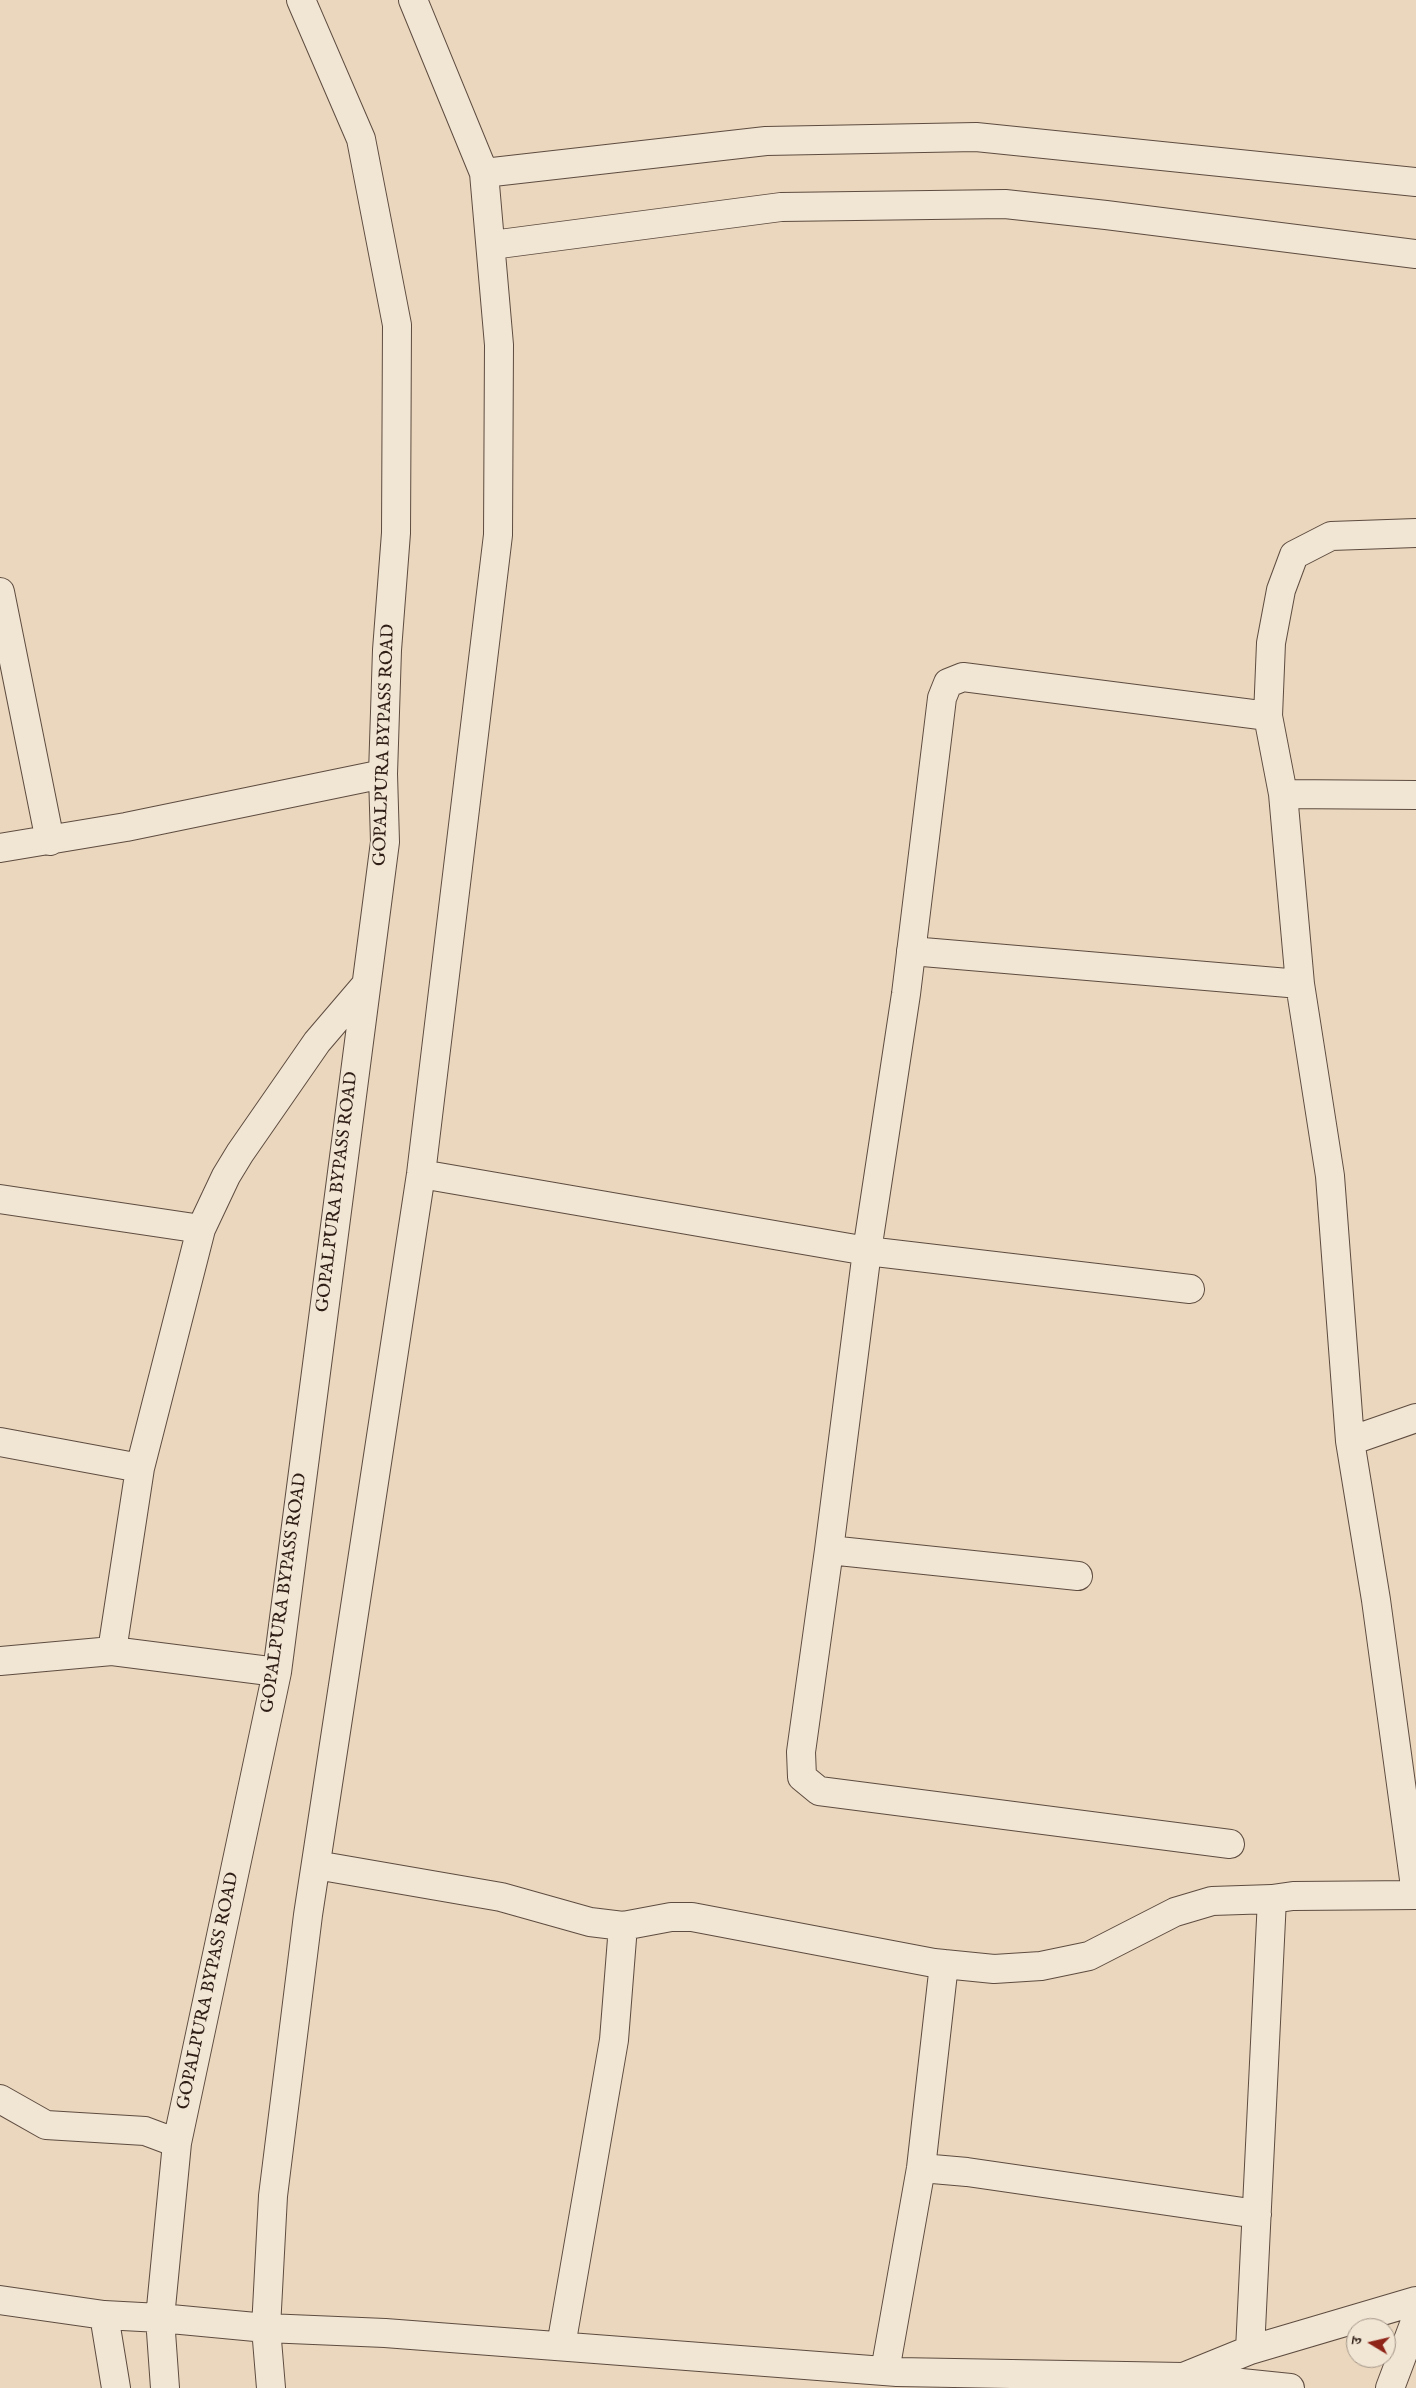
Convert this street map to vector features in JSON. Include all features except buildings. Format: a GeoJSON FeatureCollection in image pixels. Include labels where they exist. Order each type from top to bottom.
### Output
{"type":"FeatureCollection","features":[{"type":"Feature","properties":{"kind":"street","name":"GOPALPURA BYPASS ROAD"},"geometry":{"type":"LineString","coordinates":[[165,2388],[160,2318],[177,2143],[277,1672],[364,987],[385,842],[383,774],[387,650],[396,533],[397,325],[361,139],[301,0]]}},
{"type":"Feature","properties":{"kind":"street"},"geometry":{"type":"LineString","coordinates":[[270,2388],[266,2328],[273,2196],[316,1864],[421,1174],[498,535],[499,345],[492,245],[484,173],[413,0]]}},
{"type":"Feature","properties":{"kind":"street"},"geometry":{"type":"LineString","coordinates":[[484,173],[766,141],[976,136],[1416,182]]}},
{"type":"Feature","properties":{"kind":"street"},"geometry":{"type":"LineString","coordinates":[[492,245],[781,207],[1005,204],[1416,254]]}},
{"type":"Feature","properties":{"kind":"street"},"geometry":{"type":"LineString","coordinates":[[316,1864],[501,1897],[590,1922],[623,1926],[671,1917],[692,1917],[944,1964],[994,1969],[1041,1966],[1089,1956],[1175,1912],[1212,1901],[1272,1899],[1293,1896],[1416,1894],[1376,1600],[1350,1441],[1330,1176],[1300,984],[1283,794],[1268,716],[1271,643],[1281,590],[1294,555],[1330,536],[1416,533]]}},
{"type":"Feature","properties":{"kind":"street"},"geometry":{"type":"LineString","coordinates":[[0,592],[50,841]]}},
{"type":"Feature","properties":{"kind":"street"},"geometry":{"type":"LineString","coordinates":[[1230,1844],[819,1791],[802,1778],[801,1752],[867,1251],[911,950],[942,698],[948,683],[963,677],[1268,716]]}},
{"type":"Feature","properties":{"kind":"street"},"geometry":{"type":"LineString","coordinates":[[0,848],[50,841],[383,774]]}},
{"type":"Feature","properties":{"kind":"street"},"geometry":{"type":"LineString","coordinates":[[1283,794],[1416,795]]}},
{"type":"Feature","properties":{"kind":"street"},"geometry":{"type":"LineString","coordinates":[[911,950],[1300,984]]}},
{"type":"Feature","properties":{"kind":"street"},"geometry":{"type":"LineString","coordinates":[[112,1650],[140,1468],[201,1229],[226,1176],[240,1153],[317,1042],[364,987]]}},
{"type":"Feature","properties":{"kind":"street"},"geometry":{"type":"LineString","coordinates":[[421,1174],[867,1251],[1190,1289]]}},
{"type":"Feature","properties":{"kind":"street"},"geometry":{"type":"LineString","coordinates":[[0,1200],[201,1229]]}},
{"type":"Feature","properties":{"kind":"street"},"geometry":{"type":"LineString","coordinates":[[1350,1441],[1416,1418]]}},
{"type":"Feature","properties":{"kind":"street"},"geometry":{"type":"LineString","coordinates":[[0,1442],[140,1468]]}},
{"type":"Feature","properties":{"kind":"street"},"geometry":{"type":"LineString","coordinates":[[829,1550],[1078,1576]]}},
{"type":"Feature","properties":{"kind":"street"},"geometry":{"type":"LineString","coordinates":[[0,1661],[112,1650],[277,1672]]}},
{"type":"Feature","properties":{"kind":"street"},"geometry":{"type":"LineString","coordinates":[[1250,2350],[1272,1899]]}},
{"type":"Feature","properties":{"kind":"street"},"geometry":{"type":"LineString","coordinates":[[561,2346],[614,2040],[623,1926]]}},
{"type":"Feature","properties":{"kind":"street"},"geometry":{"type":"LineString","coordinates":[[885,2371],[922,2168],[944,1964]]}},
{"type":"Feature","properties":{"kind":"street"},"geometry":{"type":"LineString","coordinates":[[0,2099],[46,2124],[145,2131],[177,2143]]}},
{"type":"Feature","properties":{"kind":"street"},"geometry":{"type":"LineString","coordinates":[[922,2168],[967,2172],[1257,2214]]}},
{"type":"Feature","properties":{"kind":"street"},"geometry":{"type":"LineString","coordinates":[[0,2300],[104,2316],[160,2318],[266,2328],[385,2333],[885,2371],[1183,2378],[1290,2388]]}},
{"type":"Feature","properties":{"kind":"street"},"geometry":{"type":"LineString","coordinates":[[1183,2378],[1250,2350],[1416,2301]]}},
{"type":"Feature","properties":{"kind":"street"},"geometry":{"type":"LineString","coordinates":[[104,2316],[116,2388]]}},
{"type":"Feature","properties":{"kind":"street"},"geometry":{"type":"LineString","coordinates":[[1390,2388],[1416,2319]]}}]}
